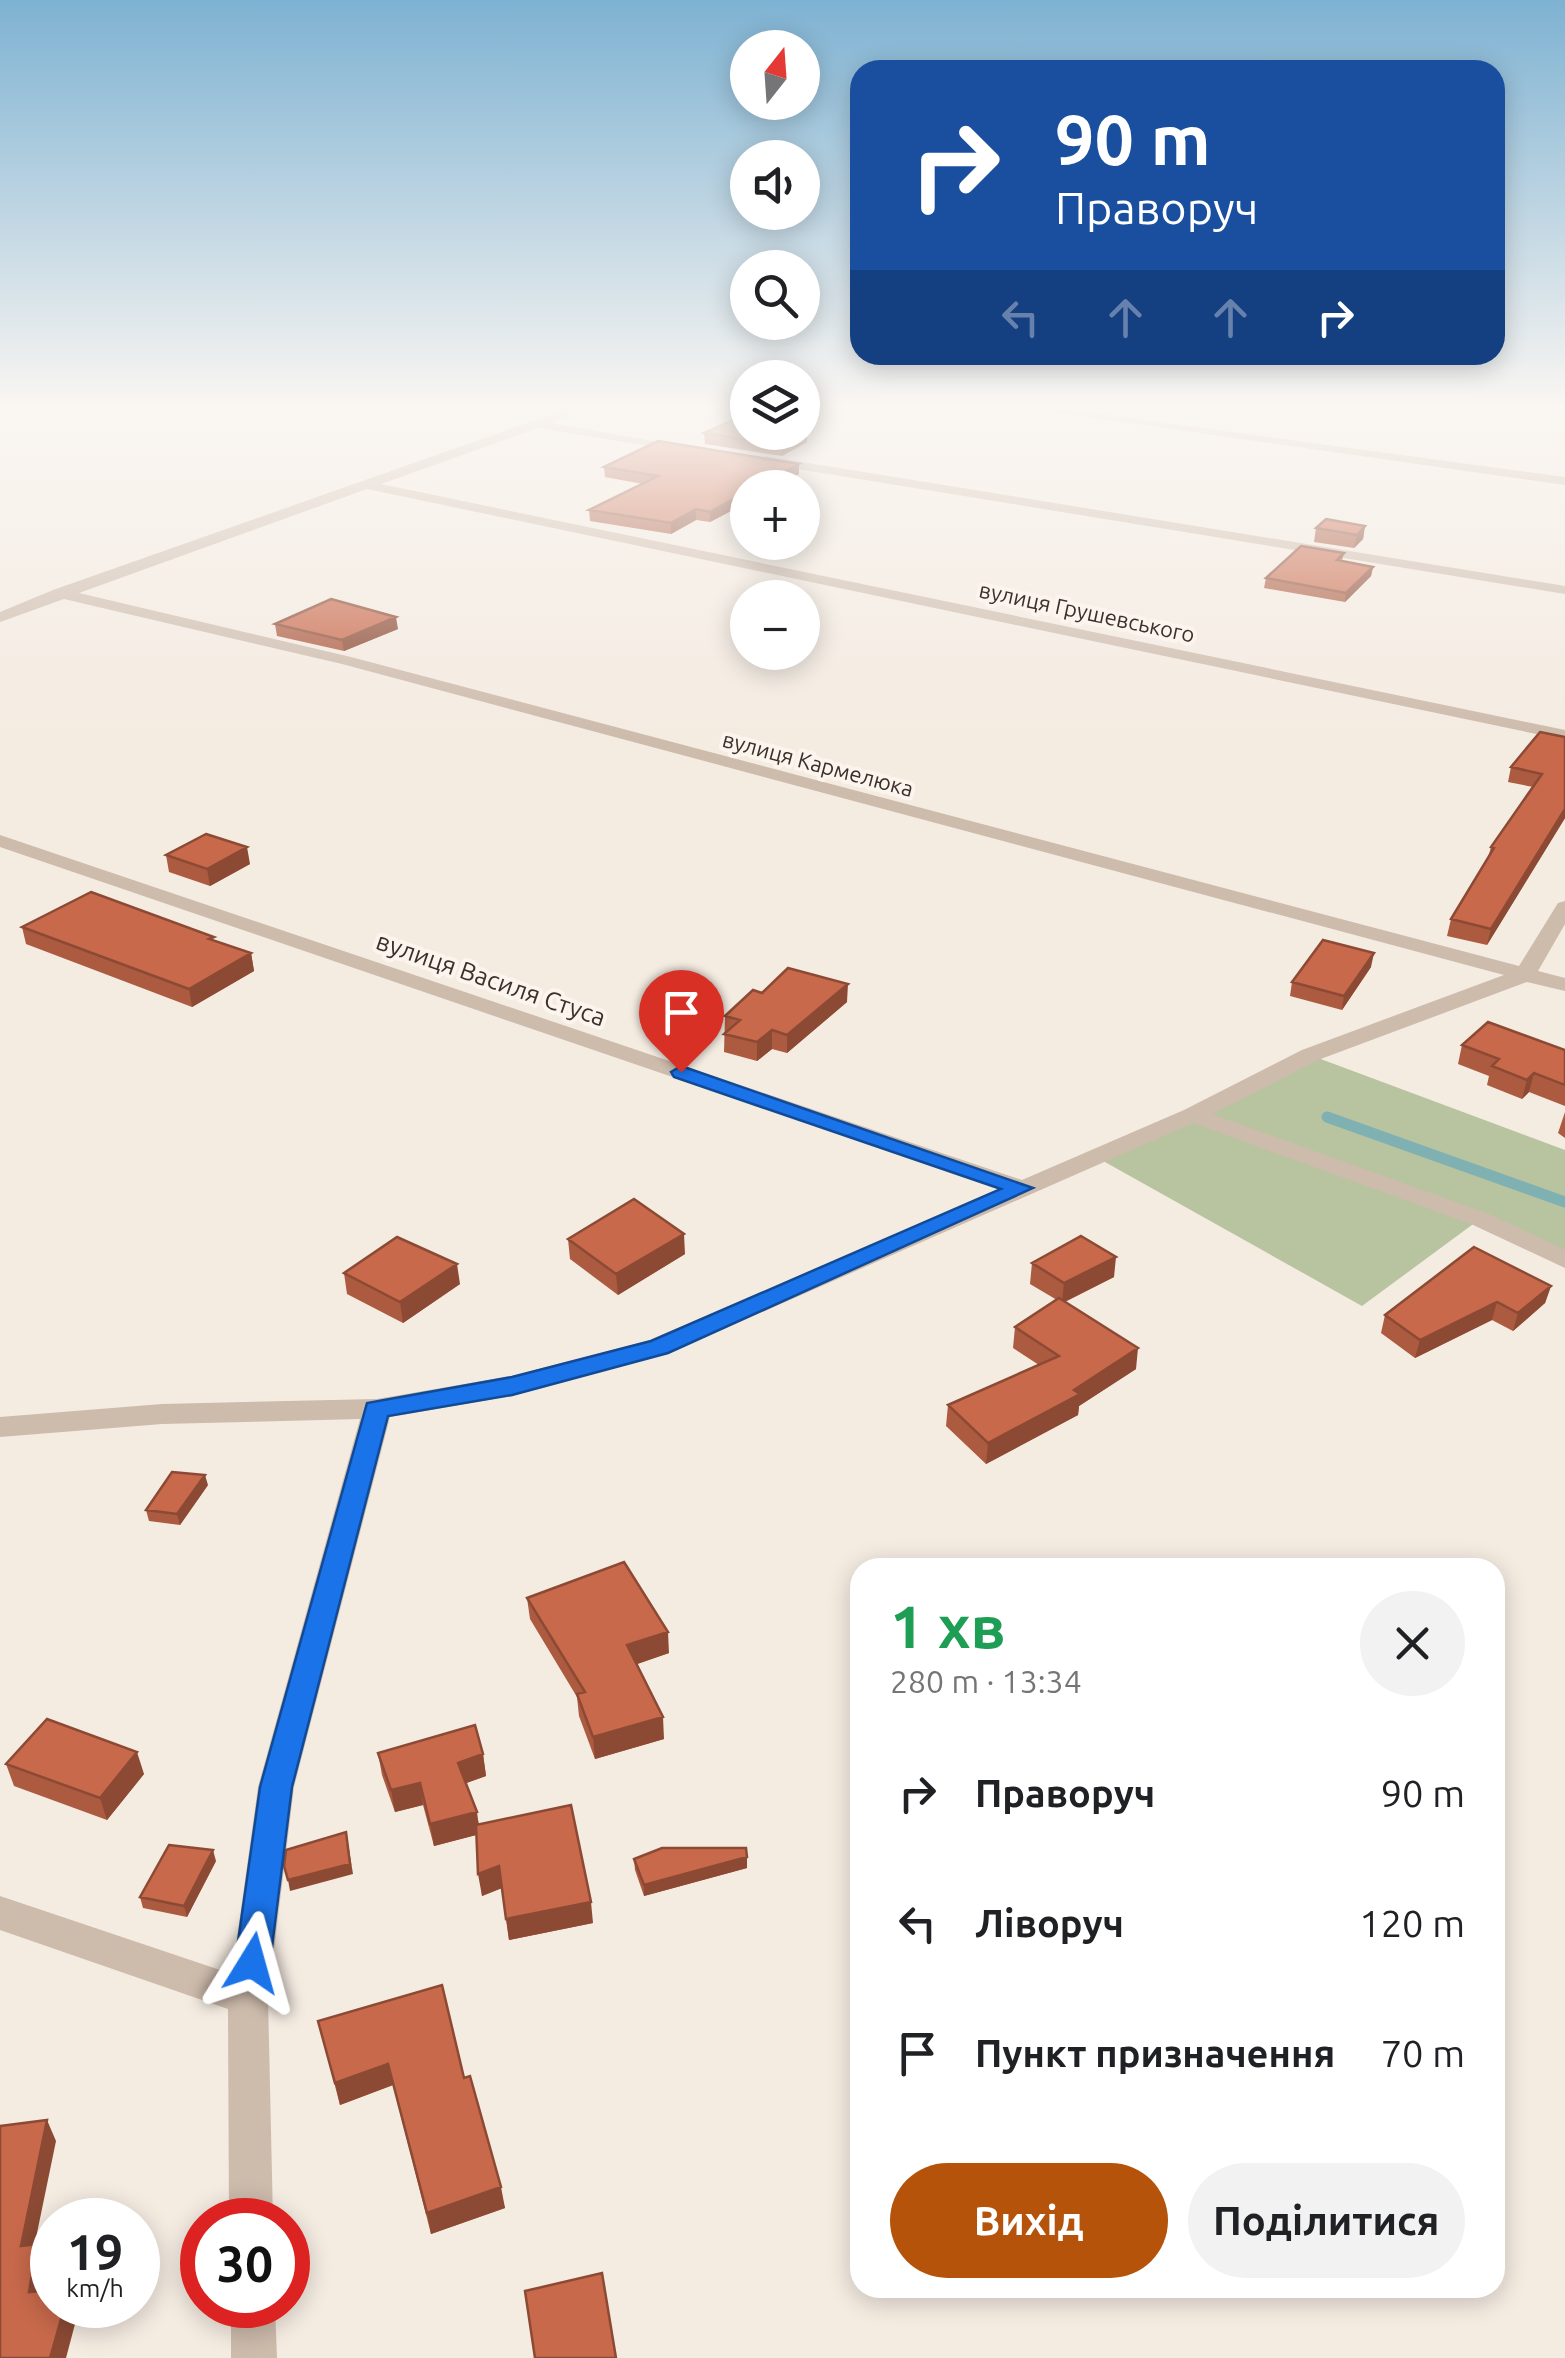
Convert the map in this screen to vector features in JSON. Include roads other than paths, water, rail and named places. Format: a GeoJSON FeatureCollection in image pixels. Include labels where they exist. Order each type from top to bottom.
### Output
{"type":"FeatureCollection","features":[{"type":"Feature","properties":{"kind":"street"},"geometry":{"type":"LineString","coordinates":[[0,616],[269,518]]}},
{"type":"Feature","properties":{"kind":"street","name":"вулиця Грушевського"},"geometry":{"type":"LineString","coordinates":[[528,518],[1565,735]]}},
{"type":"Feature","properties":{"kind":"street"},"geometry":{"type":"LineString","coordinates":[[1121,518],[1565,590]]}},
{"type":"Feature","properties":{"kind":"street","name":"вулиця Кармелюка"},"geometry":{"type":"LineString","coordinates":[[58,593],[364,665],[1565,985]]}},
{"type":"Feature","properties":{"kind":"street","name":"вулиця Василя Стуса"},"geometry":{"type":"LineString","coordinates":[[0,841],[1022,1188]]}},
{"type":"Feature","properties":{"kind":"street"},"geometry":{"type":"LineString","coordinates":[[3,1424],[143,1415],[377,1409],[512,1386],[659,1347],[1192,1115],[1310,1055],[1525,975],[1565,906]]}},
{"type":"Feature","properties":{"kind":"street"},"geometry":{"type":"LineString","coordinates":[[1192,1115],[1480,1219],[1565,1260]]}},
{"type":"Feature","properties":{"kind":"street"},"geometry":{"type":"LineString","coordinates":[[251,2198],[248,1998],[276,1787],[377,1409]]}},
{"type":"Feature","properties":{"kind":"street"},"geometry":{"type":"LineString","coordinates":[[0,1913],[248,1998]]}},
{"type":"Feature","properties":{"kind":"street"},"geometry":{"type":"LineString","coordinates":[[253,2328],[254,2358]]}},
{"type":"Feature","properties":{"kind":"waterway"},"geometry":{"type":"LineString","coordinates":[[1327,1117],[1565,1202]]}}]}
